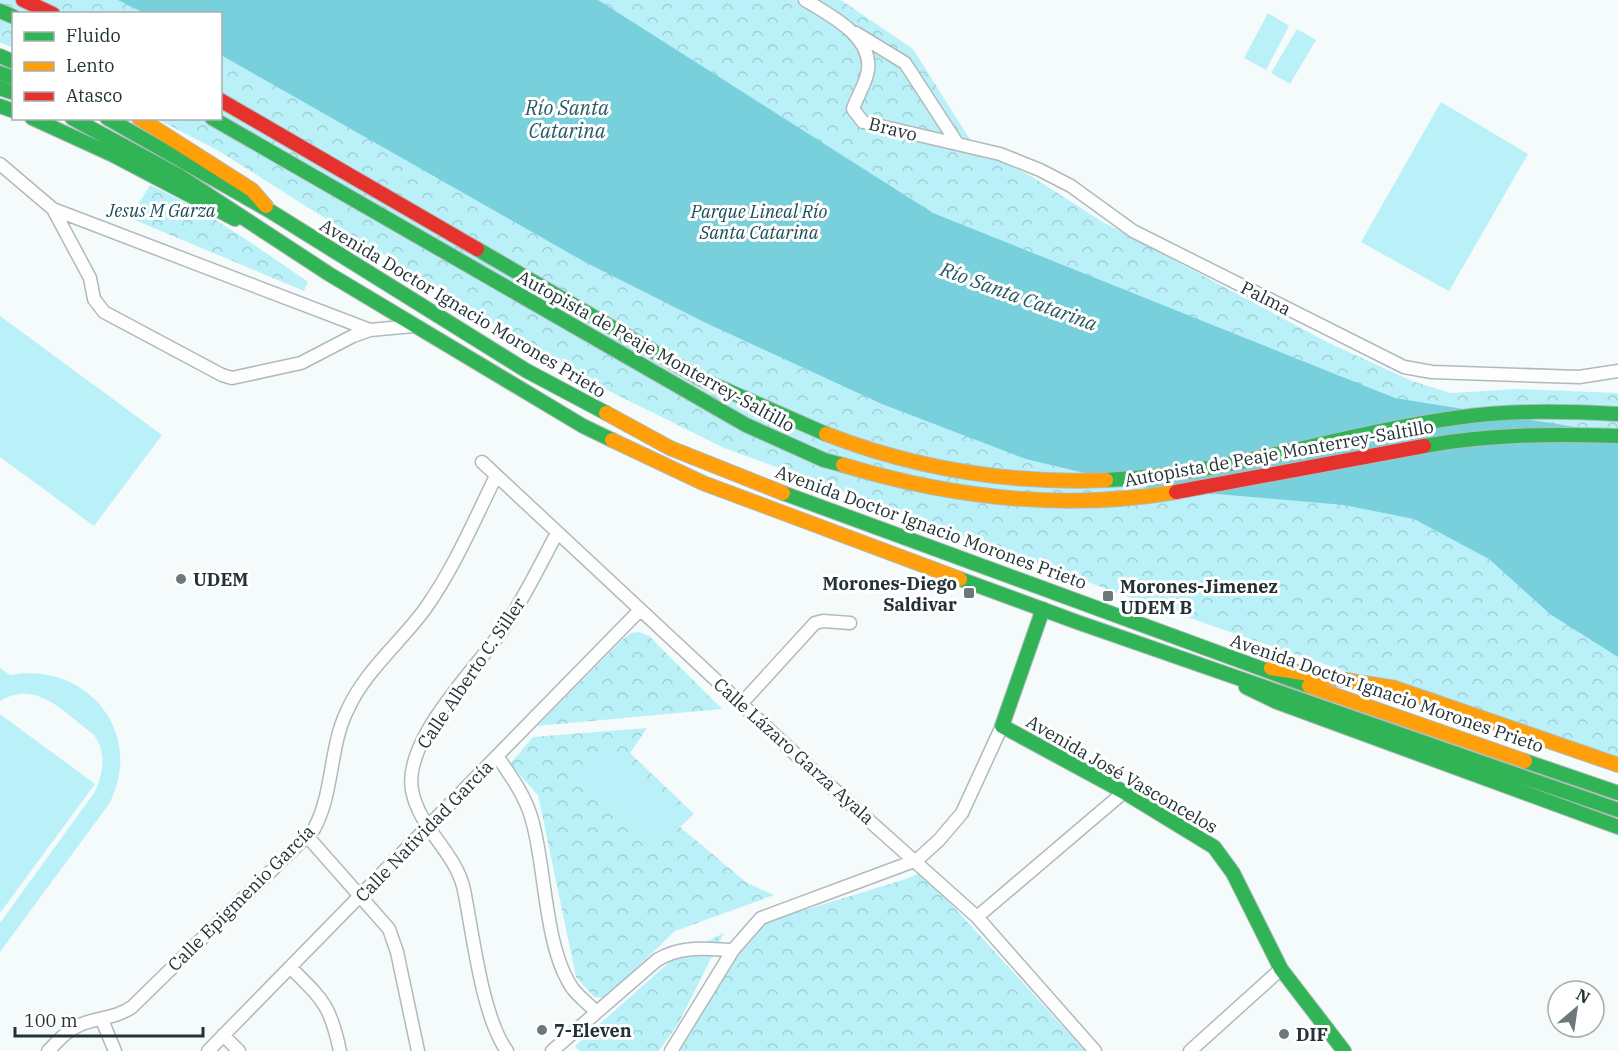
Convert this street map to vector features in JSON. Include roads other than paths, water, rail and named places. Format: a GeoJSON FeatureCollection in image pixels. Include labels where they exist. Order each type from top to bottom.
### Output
{"type":"FeatureCollection","features":[{"type":"Feature","properties":{"kind":"main road"},"geometry":{"type":"LineString","coordinates":[[23,0],[49,12]]}},
{"type":"Feature","properties":{"kind":"main road","name":"Autopista de Peaje Monterrey-Saltillo"},"geometry":{"type":"LineString","coordinates":[[222,101],[701,379],[764,410],[842,442],[931,465],[1027,480],[1062,482],[1183,471],[1454,418],[1557,411],[1618,414]]}},
{"type":"Feature","properties":{"kind":"main road","name":"Avenida Doctor Ignacio Morones Prieto"},"geometry":{"type":"LineString","coordinates":[[36,120],[113,155],[204,205],[264,232]]}},
{"type":"Feature","properties":{"kind":"main road","name":"Avenida Doctor Ignacio Morones Prieto"},"geometry":{"type":"LineString","coordinates":[[76,120],[118,141],[227,207],[413,326],[583,426],[702,483],[1043,609],[1618,810]]}},
{"type":"Feature","properties":{"kind":"main road","name":"Avenida Doctor Ignacio Morones Prieto"},"geometry":{"type":"LineString","coordinates":[[110,120],[270,211],[527,371],[670,448],[811,504],[1071,597],[1249,665],[1618,793]]}},
{"type":"Feature","properties":{"kind":"main road","name":"Avenida Doctor Ignacio Morones Prieto"},"geometry":{"type":"LineString","coordinates":[[142,120],[252,190],[270,211]]}},
{"type":"Feature","properties":{"kind":"main road","name":"Autopista de Peaje Monterrey-Saltillo"},"geometry":{"type":"LineString","coordinates":[[215,120],[386,221],[746,425],[824,460],[914,485],[952,493],[1028,501],[1134,499],[1262,478],[1462,439],[1566,434],[1618,436]]}},
{"type":"Feature","properties":{"kind":"main road","name":"Avenida José Vasconcelos"},"geometry":{"type":"LineString","coordinates":[[1043,609],[1002,726],[1205,839],[1224,858],[1281,969],[1344,1051]]}},
{"type":"Feature","properties":{"kind":"main road"},"geometry":{"type":"LineString","coordinates":[[1249,665],[1395,688],[1618,765]]}},
{"type":"Feature","properties":{"kind":"main road","name":"Avenida Doctor Ignacio Morones Prieto"},"geometry":{"type":"LineString","coordinates":[[1228,675],[1251,690],[1277,702],[1618,827]]}},
{"type":"Feature","properties":{"kind":"street","name":"Bravo"},"geometry":{"type":"LineString","coordinates":[[806,0],[849,30],[862,44],[867,57],[868,70],[853,110],[857,118],[870,126],[1000,154],[1040,170]]}},
{"type":"Feature","properties":{"kind":"street"},"geometry":{"type":"LineString","coordinates":[[849,30],[905,63],[957,143]]}},
{"type":"Feature","properties":{"kind":"street"},"geometry":{"type":"LineString","coordinates":[[0,164],[53,209],[370,330]]}},
{"type":"Feature","properties":{"kind":"street","name":"Palma"},"geometry":{"type":"LineString","coordinates":[[1040,170],[1071,186],[1133,231],[1391,362],[1417,371],[1510,375],[1593,377],[1618,371]]}},
{"type":"Feature","properties":{"kind":"street"},"geometry":{"type":"LineString","coordinates":[[53,209],[90,278],[94,299],[104,312],[222,375],[232,378],[302,363],[353,336],[370,330],[413,326]]}},
{"type":"Feature","properties":{"kind":"street","name":"Calle Lázaro Garza Ayala"},"geometry":{"type":"LineString","coordinates":[[482,462],[741,704],[917,860],[977,917],[1095,1051]]}},
{"type":"Feature","properties":{"kind":"street","name":"Calle Epigmenio García"},"geometry":{"type":"LineString","coordinates":[[48,1051],[69,1031],[81,1024],[116,1017],[132,1006],[307,837],[325,805],[346,711],[356,694],[425,609],[447,574],[496,476]]}},
{"type":"Feature","properties":{"kind":"street","name":"Calle Alberto C. Siller"},"geometry":{"type":"LineString","coordinates":[[507,1051],[492,1025],[462,881],[448,854],[428,829],[412,791],[411,771],[419,744],[503,629],[557,533]]}},
{"type":"Feature","properties":{"kind":"street","name":"Calle Natividad García"},"geometry":{"type":"LineString","coordinates":[[208,1051],[428,829],[516,735],[640,610]]}},
{"type":"Feature","properties":{"kind":"street"},"geometry":{"type":"LineString","coordinates":[[741,704],[816,623],[823,621],[850,623]]}},
{"type":"Feature","properties":{"kind":"street"},"geometry":{"type":"LineString","coordinates":[[671,1051],[733,950],[762,918],[802,900],[917,860],[962,813],[1002,726]]}},
{"type":"Feature","properties":{"kind":"street"},"geometry":{"type":"LineString","coordinates":[[497,756],[516,784],[532,820],[552,928],[566,974],[574,989],[596,1012]]}},
{"type":"Feature","properties":{"kind":"street"},"geometry":{"type":"LineString","coordinates":[[977,917],[1124,792]]}},
{"type":"Feature","properties":{"kind":"street"},"geometry":{"type":"LineString","coordinates":[[307,837],[389,929],[394,940],[418,1051]]}},
{"type":"Feature","properties":{"kind":"street"},"geometry":{"type":"LineString","coordinates":[[560,1049],[596,1012],[657,960],[671,951],[684,948],[733,950]]}},
{"type":"Feature","properties":{"kind":"street"},"geometry":{"type":"LineString","coordinates":[[291,968],[321,998],[332,1016],[340,1051]]}},
{"type":"Feature","properties":{"kind":"street"},"geometry":{"type":"LineString","coordinates":[[1190,1051],[1281,969]]}},
{"type":"Feature","properties":{"kind":"street"},"geometry":{"type":"LineString","coordinates":[[102,1020],[115,1051]]}},
{"type":"Feature","properties":{"kind":"street"},"geometry":{"type":"LineString","coordinates":[[223,1035],[239,1051]]}},
{"type":"Feature","properties":{"kind":"water","name":"Río Santa Catarina"},"geometry":{"type":"Polygon","coordinates":[[[118,0],[598,0],[933,213],[1395,398],[1618,434],[1618,657],[1550,614],[1489,559],[1414,519],[1344,505],[1147,488],[1026,459],[882,404],[704,322],[583,261],[222,56],[222,12],[142,12],[118,0]]]}},
{"type":"Feature","properties":{"kind":"place","name":"UDEM"},"geometry":{"type":"Point","coordinates":[181,579]}},
{"type":"Feature","properties":{"kind":"place","name":"Morones-Diego Saldivar"},"geometry":{"type":"Point","coordinates":[969,593]}},
{"type":"Feature","properties":{"kind":"place","name":"Morones-Jimenez UDEM B"},"geometry":{"type":"Point","coordinates":[1108,596]}},
{"type":"Feature","properties":{"kind":"place","name":"7-Eleven"},"geometry":{"type":"Point","coordinates":[542,1030]}},
{"type":"Feature","properties":{"kind":"place","name":"DIF"},"geometry":{"type":"Point","coordinates":[1284,1034]}},
{"type":"Feature","properties":{"kind":"park label","name":"Jesus M Garza"},"geometry":{"type":"Point","coordinates":[161,210]}},
{"type":"Feature","properties":{"kind":"park label","name":"Parque Lineal Río Santa Catarina"},"geometry":{"type":"Point","coordinates":[759,221]}}]}
